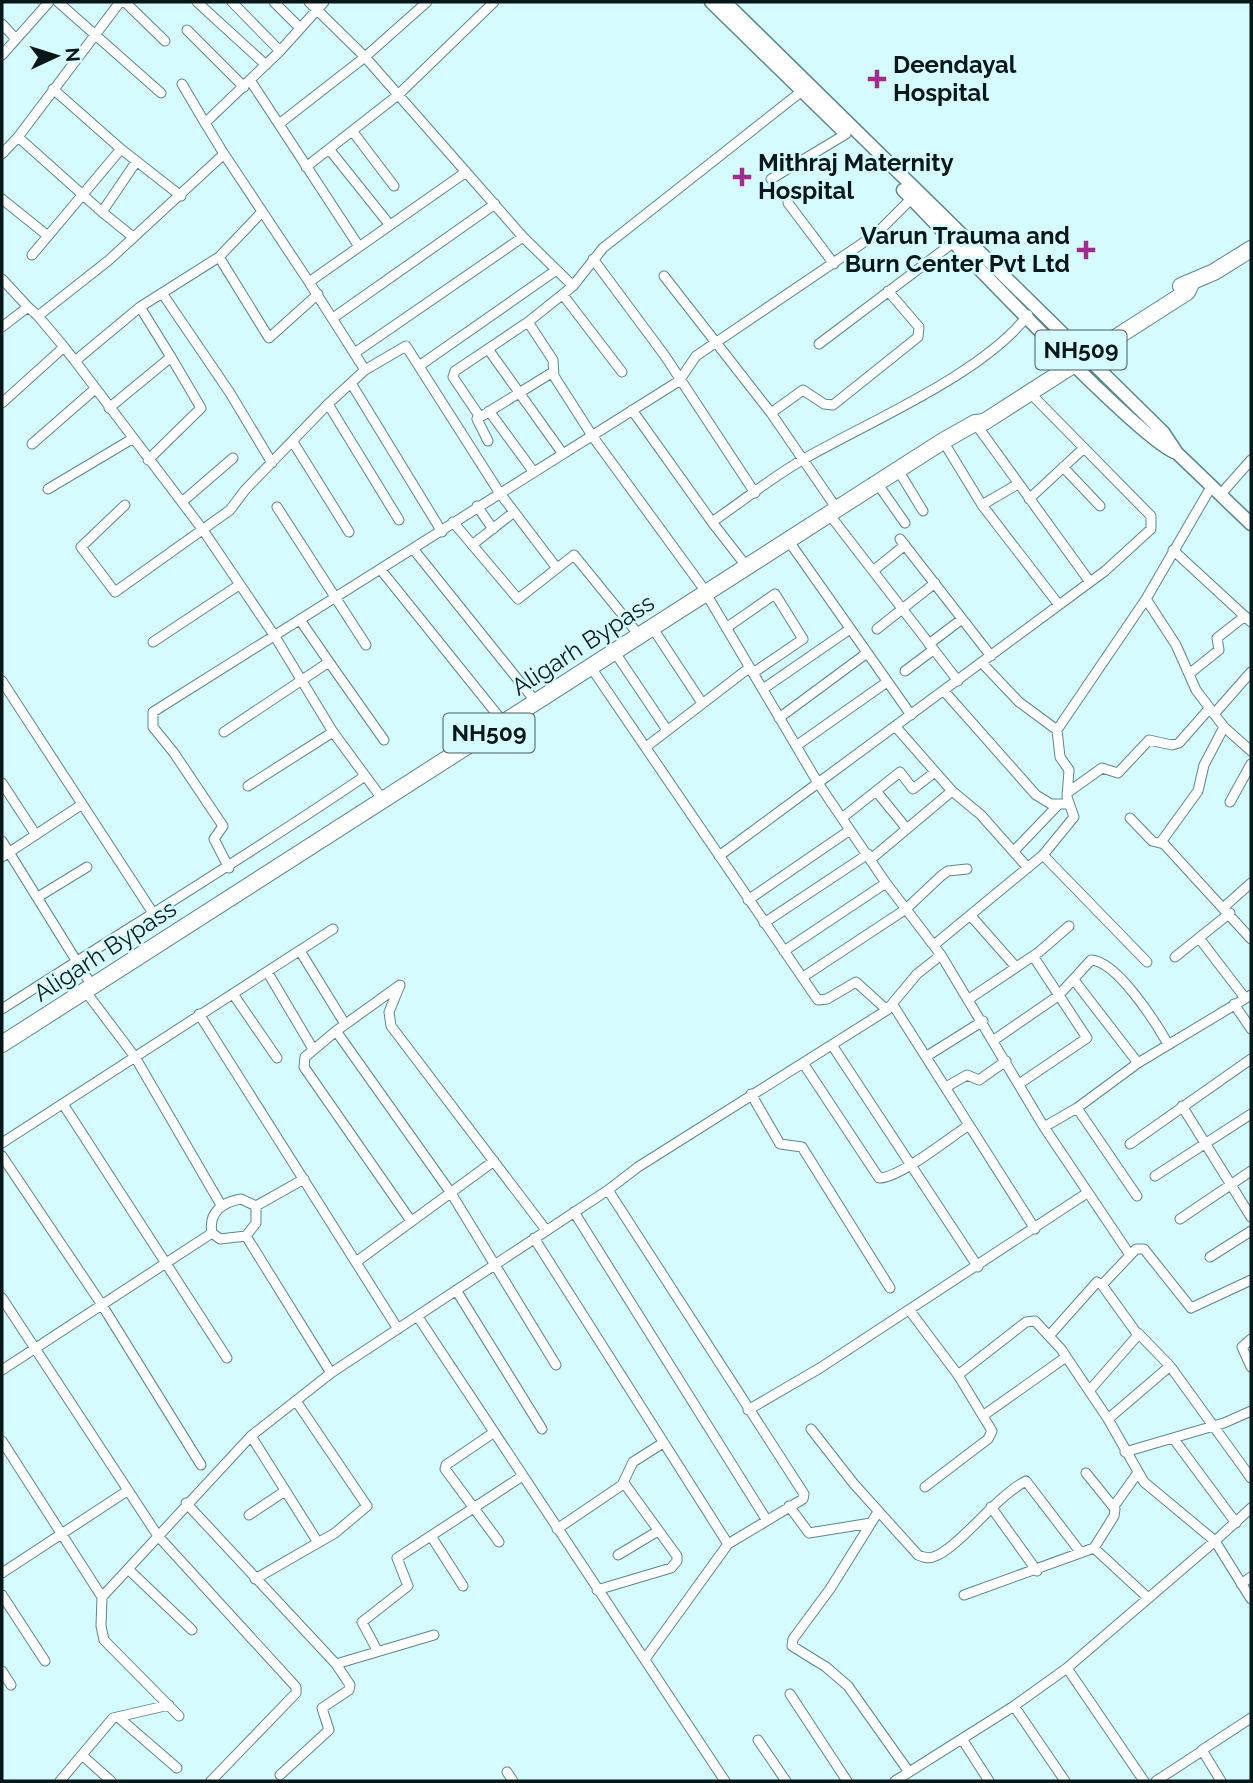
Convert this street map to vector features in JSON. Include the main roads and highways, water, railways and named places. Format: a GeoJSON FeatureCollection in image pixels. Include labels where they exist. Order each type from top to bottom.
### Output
{"type":"FeatureCollection","features":[{"type":"Feature","properties":{"kind":"highway","name":"Aligarh Bypass"},"geometry":{"type":"LineString","coordinates":[[976,422],[978,415],[1186,292],[1191,284],[1251,249]]}},
{"type":"Feature","properties":{"kind":"highway","name":"Aligarh Bypass"},"geometry":{"type":"LineString","coordinates":[[2,1044],[530,695],[590,666],[646,631],[701,586],[742,561],[788,540],[831,505],[877,483],[976,422],[984,422],[1077,358]]}},
{"type":"Feature","properties":{"kind":"main road"},"geometry":{"type":"LineString","coordinates":[[711,2],[846,134],[915,196]]}},
{"type":"Feature","properties":{"kind":"main road"},"geometry":{"type":"LineString","coordinates":[[725,2],[1077,358],[1163,432],[1177,453],[1251,524]]}},
{"type":"Feature","properties":{"kind":"place","name":"Deendayal Hospital"},"geometry":{"type":"Point","coordinates":[877,79]}},
{"type":"Feature","properties":{"kind":"place","name":"Mithraj Maternity Hospital"},"geometry":{"type":"Point","coordinates":[742,177]}},
{"type":"Feature","properties":{"kind":"place","name":"Varun Trauma and Burn Center Pvt Ltd"},"geometry":{"type":"Point","coordinates":[1086,250]}}]}
